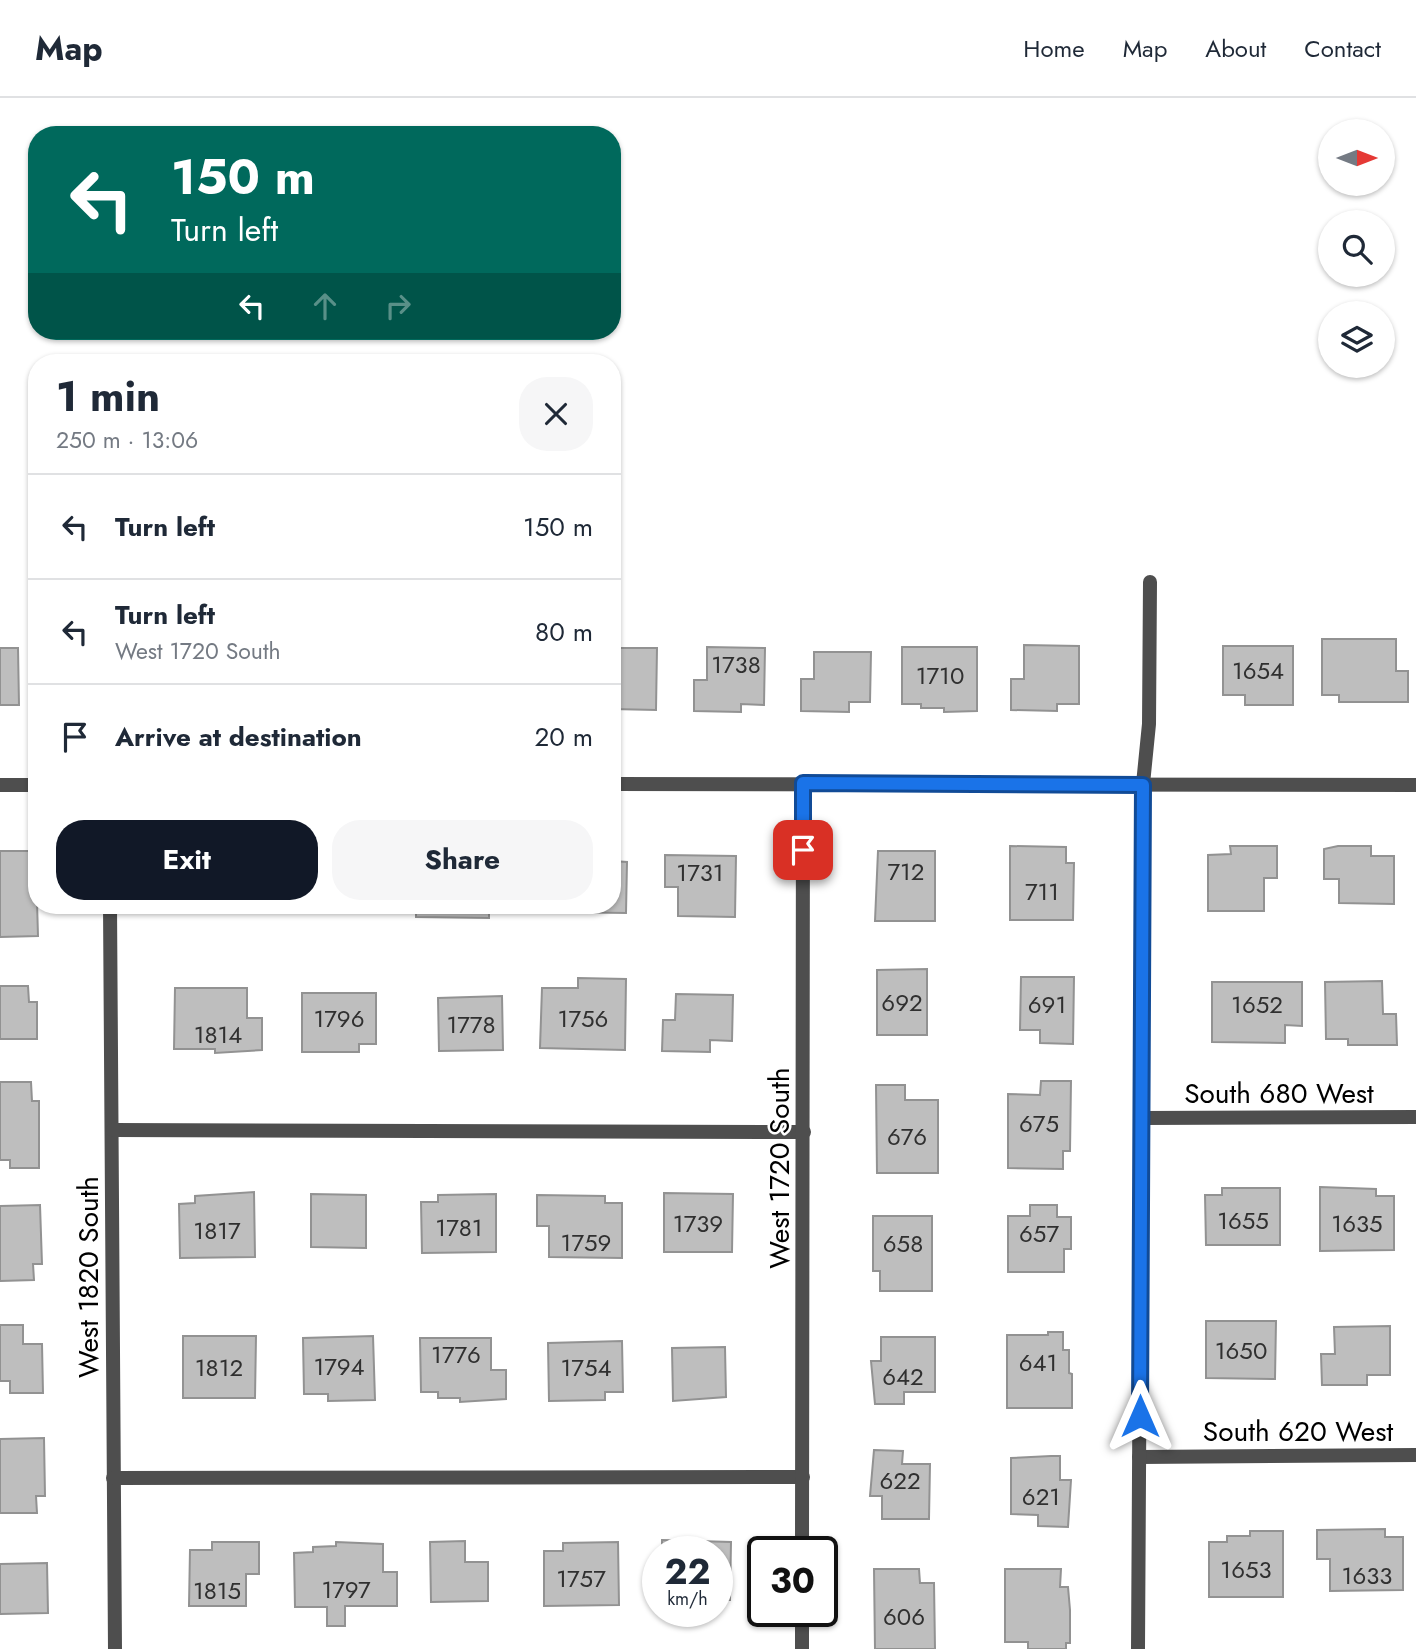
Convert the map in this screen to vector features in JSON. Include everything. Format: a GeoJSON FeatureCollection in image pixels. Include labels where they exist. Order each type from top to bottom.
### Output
{"type":"FeatureCollection","features":[{"type":"Feature","properties":{"kind":"street"},"geometry":{"type":"LineString","coordinates":[[1138,1649],[1143,785],[1149,724],[1150,582]]}},
{"type":"Feature","properties":{"kind":"street","name":"West 1720 South"},"geometry":{"type":"LineString","coordinates":[[802,1536],[803,783]]}},
{"type":"Feature","properties":{"kind":"street"},"geometry":{"type":"LineString","coordinates":[[621,784],[1416,785]]}},
{"type":"Feature","properties":{"kind":"street"},"geometry":{"type":"LineString","coordinates":[[0,785],[28,785]]}},
{"type":"Feature","properties":{"kind":"street","name":"West 1820 South"},"geometry":{"type":"LineString","coordinates":[[110,914],[115,1649]]}},
{"type":"Feature","properties":{"kind":"street","name":"South 680 West"},"geometry":{"type":"LineString","coordinates":[[1142,1118],[1416,1117]]}},
{"type":"Feature","properties":{"kind":"street"},"geometry":{"type":"LineString","coordinates":[[113,1130],[804,1132]]}},
{"type":"Feature","properties":{"kind":"street","name":"South 620 West"},"geometry":{"type":"LineString","coordinates":[[1139,1457],[1416,1455]]}},
{"type":"Feature","properties":{"kind":"street"},"geometry":{"type":"LineString","coordinates":[[113,1478],[803,1477]]}},
{"type":"Feature","properties":{"kind":"street"},"geometry":{"type":"LineString","coordinates":[[802,1627],[802,1649]]}},
{"type":"Feature","properties":{"kind":"building"},"geometry":{"type":"Polygon","coordinates":[[[1322,639],[1396,639],[1396,671],[1408,671],[1408,702],[1339,702],[1339,695],[1322,695],[1322,639]]]}},
{"type":"Feature","properties":{"kind":"building"},"geometry":{"type":"Polygon","coordinates":[[[1024,645],[1079,646],[1079,704],[1057,704],[1057,711],[1011,710],[1011,679],[1024,679],[1024,645]]]}},
{"type":"Feature","properties":{"kind":"building"},"geometry":{"type":"Polygon","coordinates":[[[1223,646],[1293,646],[1293,705],[1245,705],[1245,695],[1223,695],[1223,646]]]}},
{"type":"Feature","properties":{"kind":"building"},"geometry":{"type":"Polygon","coordinates":[[[707,647],[765,648],[764,705],[741,704],[741,712],[694,711],[694,680],[707,680],[707,647]]]}},
{"type":"Feature","properties":{"kind":"building"},"geometry":{"type":"Polygon","coordinates":[[[902,647],[977,647],[977,711],[944,712],[944,708],[921,708],[921,704],[902,704],[902,647]]]}},
{"type":"Feature","properties":{"kind":"building"},"geometry":{"type":"Polygon","coordinates":[[[0,648],[18,648],[19,705],[0,705],[0,648]]]}},
{"type":"Feature","properties":{"kind":"building"},"geometry":{"type":"Polygon","coordinates":[[[621,648],[657,648],[656,710],[621,709],[621,648]]]}},
{"type":"Feature","properties":{"kind":"building"},"geometry":{"type":"Polygon","coordinates":[[[814,652],[871,652],[870,702],[849,702],[849,712],[801,711],[801,679],[814,679],[814,652]]]}},
{"type":"Feature","properties":{"kind":"building"},"geometry":{"type":"Polygon","coordinates":[[[1010,846],[1066,847],[1066,863],[1074,863],[1073,920],[1010,920],[1010,846]]]}},
{"type":"Feature","properties":{"kind":"building"},"geometry":{"type":"Polygon","coordinates":[[[1230,846],[1277,846],[1277,878],[1264,878],[1264,911],[1208,911],[1208,855],[1231,854],[1230,846]]]}},
{"type":"Feature","properties":{"kind":"building"},"geometry":{"type":"Polygon","coordinates":[[[1338,846],[1371,846],[1371,856],[1394,856],[1394,904],[1339,903],[1339,879],[1324,879],[1324,849],[1338,846]]]}},
{"type":"Feature","properties":{"kind":"building"},"geometry":{"type":"Polygon","coordinates":[[[0,851],[28,851],[28,914],[37,914],[38,936],[0,937],[0,851]]]}},
{"type":"Feature","properties":{"kind":"building"},"geometry":{"type":"Polygon","coordinates":[[[878,851],[935,851],[935,921],[875,921],[878,851]]]}},
{"type":"Feature","properties":{"kind":"building"},"geometry":{"type":"Polygon","coordinates":[[[665,855],[736,856],[735,917],[678,916],[678,887],[665,887],[665,855]]]}},
{"type":"Feature","properties":{"kind":"building"},"geometry":{"type":"Polygon","coordinates":[[[621,862],[627,862],[626,913],[621,913],[621,862]]]}},
{"type":"Feature","properties":{"kind":"building"},"geometry":{"type":"Polygon","coordinates":[[[416,914],[489,914],[489,918],[416,917],[416,914]]]}},
{"type":"Feature","properties":{"kind":"building"},"geometry":{"type":"Polygon","coordinates":[[[927,969],[927,1035],[877,1035],[877,970],[927,969]]]}},
{"type":"Feature","properties":{"kind":"building"},"geometry":{"type":"Polygon","coordinates":[[[1021,977],[1074,977],[1073,1044],[1040,1043],[1040,1030],[1020,1030],[1021,977]]]}},
{"type":"Feature","properties":{"kind":"building"},"geometry":{"type":"Polygon","coordinates":[[[578,978],[626,979],[625,1050],[540,1048],[542,988],[578,988],[578,978]]]}},
{"type":"Feature","properties":{"kind":"building"},"geometry":{"type":"Polygon","coordinates":[[[1382,981],[1383,1014],[1396,1014],[1397,1045],[1348,1045],[1348,1039],[1326,1039],[1325,982],[1382,981]]]}},
{"type":"Feature","properties":{"kind":"building"},"geometry":{"type":"Polygon","coordinates":[[[1212,982],[1302,982],[1302,1026],[1285,1025],[1285,1043],[1212,1042],[1212,982]]]}},
{"type":"Feature","properties":{"kind":"building"},"geometry":{"type":"Polygon","coordinates":[[[0,986],[28,986],[29,1002],[37,1002],[37,1039],[0,1039],[0,986]]]}},
{"type":"Feature","properties":{"kind":"building"},"geometry":{"type":"Polygon","coordinates":[[[175,988],[247,988],[247,1018],[262,1018],[262,1050],[215,1053],[215,1049],[174,1049],[175,988]]]}},
{"type":"Feature","properties":{"kind":"building"},"geometry":{"type":"Polygon","coordinates":[[[302,993],[376,993],[376,1044],[359,1044],[359,1052],[302,1052],[302,993]]]}},
{"type":"Feature","properties":{"kind":"building"},"geometry":{"type":"Polygon","coordinates":[[[676,994],[733,995],[732,1041],[710,1040],[710,1052],[662,1051],[663,1020],[675,1020],[676,994]]]}},
{"type":"Feature","properties":{"kind":"building"},"geometry":{"type":"Polygon","coordinates":[[[502,996],[503,1050],[439,1051],[438,998],[502,996]]]}},
{"type":"Feature","properties":{"kind":"building"},"geometry":{"type":"Polygon","coordinates":[[[1041,1081],[1071,1081],[1070,1151],[1063,1151],[1063,1169],[1008,1168],[1008,1094],[1040,1095],[1041,1081]]]}},
{"type":"Feature","properties":{"kind":"building"},"geometry":{"type":"Polygon","coordinates":[[[0,1082],[31,1082],[32,1101],[39,1101],[39,1168],[10,1168],[10,1160],[0,1160],[0,1082]]]}},
{"type":"Feature","properties":{"kind":"building"},"geometry":{"type":"Polygon","coordinates":[[[876,1085],[905,1085],[905,1100],[938,1100],[938,1173],[877,1173],[876,1085]]]}},
{"type":"Feature","properties":{"kind":"building"},"geometry":{"type":"Polygon","coordinates":[[[1320,1187],[1376,1189],[1376,1196],[1394,1196],[1394,1250],[1320,1251],[1320,1187]]]}},
{"type":"Feature","properties":{"kind":"building"},"geometry":{"type":"Polygon","coordinates":[[[1222,1188],[1280,1188],[1280,1245],[1206,1245],[1205,1195],[1222,1195],[1222,1188]]]}},
{"type":"Feature","properties":{"kind":"building"},"geometry":{"type":"Polygon","coordinates":[[[254,1192],[255,1257],[180,1258],[179,1204],[195,1203],[195,1196],[254,1192]]]}},
{"type":"Feature","properties":{"kind":"building"},"geometry":{"type":"Polygon","coordinates":[[[664,1193],[733,1194],[732,1252],[664,1252],[664,1193]]]}},
{"type":"Feature","properties":{"kind":"building"},"geometry":{"type":"Polygon","coordinates":[[[311,1194],[366,1195],[366,1248],[311,1247],[311,1194]]]}},
{"type":"Feature","properties":{"kind":"building"},"geometry":{"type":"Polygon","coordinates":[[[496,1194],[496,1252],[422,1253],[421,1202],[438,1202],[438,1195],[496,1194]]]}},
{"type":"Feature","properties":{"kind":"building"},"geometry":{"type":"Polygon","coordinates":[[[537,1195],[605,1196],[605,1203],[622,1203],[622,1258],[549,1257],[549,1226],[537,1226],[537,1195]]]}},
{"type":"Feature","properties":{"kind":"building"},"geometry":{"type":"Polygon","coordinates":[[[40,1205],[42,1264],[33,1264],[34,1280],[0,1281],[0,1206],[40,1205]]]}},
{"type":"Feature","properties":{"kind":"building"},"geometry":{"type":"Polygon","coordinates":[[[1030,1205],[1057,1205],[1057,1217],[1071,1217],[1071,1249],[1064,1249],[1064,1272],[1008,1272],[1008,1216],[1030,1216],[1030,1205]]]}},
{"type":"Feature","properties":{"kind":"building"},"geometry":{"type":"Polygon","coordinates":[[[873,1216],[932,1216],[932,1291],[880,1291],[880,1271],[873,1271],[873,1216]]]}},
{"type":"Feature","properties":{"kind":"building"},"geometry":{"type":"Polygon","coordinates":[[[1206,1321],[1276,1321],[1275,1379],[1206,1378],[1206,1321]]]}},
{"type":"Feature","properties":{"kind":"building"},"geometry":{"type":"Polygon","coordinates":[[[0,1325],[23,1325],[23,1344],[42,1344],[43,1393],[10,1393],[10,1381],[0,1381],[0,1325]]]}},
{"type":"Feature","properties":{"kind":"building"},"geometry":{"type":"Polygon","coordinates":[[[1390,1326],[1390,1375],[1367,1375],[1367,1385],[1322,1385],[1321,1354],[1335,1354],[1334,1327],[1390,1326]]]}},
{"type":"Feature","properties":{"kind":"building"},"geometry":{"type":"Polygon","coordinates":[[[1048,1332],[1063,1332],[1063,1350],[1069,1350],[1072,1408],[1007,1408],[1007,1335],[1048,1335],[1048,1332]]]}},
{"type":"Feature","properties":{"kind":"building"},"geometry":{"type":"Polygon","coordinates":[[[183,1336],[256,1336],[255,1398],[183,1398],[183,1336]]]}},
{"type":"Feature","properties":{"kind":"building"},"geometry":{"type":"Polygon","coordinates":[[[373,1336],[375,1400],[328,1401],[328,1394],[304,1394],[303,1338],[373,1336]]]}},
{"type":"Feature","properties":{"kind":"building"},"geometry":{"type":"Polygon","coordinates":[[[881,1337],[935,1337],[935,1392],[904,1392],[904,1404],[875,1404],[871,1361],[881,1361],[881,1337]]]}},
{"type":"Feature","properties":{"kind":"building"},"geometry":{"type":"Polygon","coordinates":[[[420,1338],[491,1338],[491,1370],[506,1370],[506,1399],[460,1402],[460,1398],[438,1398],[438,1392],[421,1392],[420,1338]]]}},
{"type":"Feature","properties":{"kind":"building"},"geometry":{"type":"Polygon","coordinates":[[[622,1341],[623,1392],[605,1392],[605,1400],[549,1401],[548,1343],[622,1341]]]}},
{"type":"Feature","properties":{"kind":"building"},"geometry":{"type":"Polygon","coordinates":[[[725,1347],[726,1397],[673,1401],[672,1348],[725,1347]]]}},
{"type":"Feature","properties":{"kind":"building"},"geometry":{"type":"Polygon","coordinates":[[[44,1438],[45,1496],[36,1496],[37,1513],[0,1513],[0,1439],[44,1438]]]}},
{"type":"Feature","properties":{"kind":"building"},"geometry":{"type":"Polygon","coordinates":[[[874,1450],[903,1451],[902,1464],[930,1464],[929,1519],[882,1519],[882,1496],[870,1496],[874,1450]]]}},
{"type":"Feature","properties":{"kind":"building"},"geometry":{"type":"Polygon","coordinates":[[[1060,1456],[1060,1480],[1071,1480],[1068,1527],[1038,1526],[1038,1515],[1011,1514],[1011,1458],[1060,1456]]]}},
{"type":"Feature","properties":{"kind":"building"},"geometry":{"type":"Polygon","coordinates":[[[1385,1529],[1385,1537],[1403,1537],[1403,1590],[1330,1591],[1330,1559],[1317,1559],[1317,1530],[1385,1529]]]}},
{"type":"Feature","properties":{"kind":"building"},"geometry":{"type":"Polygon","coordinates":[[[1250,1531],[1283,1531],[1283,1597],[1209,1597],[1209,1542],[1227,1542],[1227,1536],[1250,1536],[1250,1531]]]}},
{"type":"Feature","properties":{"kind":"building"},"geometry":{"type":"Polygon","coordinates":[[[465,1541],[465,1562],[488,1562],[488,1601],[431,1602],[430,1542],[465,1541]]]}},
{"type":"Feature","properties":{"kind":"building"},"geometry":{"type":"Polygon","coordinates":[[[212,1542],[259,1542],[259,1574],[246,1574],[246,1606],[189,1606],[190,1550],[212,1550],[212,1542]]]}},
{"type":"Feature","properties":{"kind":"building"},"geometry":{"type":"Polygon","coordinates":[[[336,1542],[383,1544],[383,1572],[397,1572],[397,1606],[345,1606],[345,1626],[327,1626],[327,1607],[295,1607],[294,1553],[313,1552],[313,1547],[336,1546],[336,1542]]]}},
{"type":"Feature","properties":{"kind":"building"},"geometry":{"type":"Polygon","coordinates":[[[618,1542],[619,1605],[544,1606],[544,1551],[563,1551],[563,1543],[618,1542]]]}},
{"type":"Feature","properties":{"kind":"building"},"geometry":{"type":"Polygon","coordinates":[[[47,1563],[48,1613],[0,1614],[0,1564],[47,1563]]]}},
{"type":"Feature","properties":{"kind":"building"},"geometry":{"type":"Polygon","coordinates":[[[874,1569],[919,1569],[920,1583],[934,1583],[935,1649],[875,1649],[874,1569]]]}},
{"type":"Feature","properties":{"kind":"building"},"geometry":{"type":"Polygon","coordinates":[[[1005,1569],[1061,1569],[1060,1587],[1068,1587],[1070,1610],[1070,1643],[1066,1643],[1066,1649],[1028,1649],[1028,1642],[1005,1642],[1005,1569]]]}},
{"type":"Feature","properties":{"kind":"route"},"geometry":{"type":"LineString","coordinates":[[803,850],[803,783],[1143,785],[1140,1416]]}}]}
